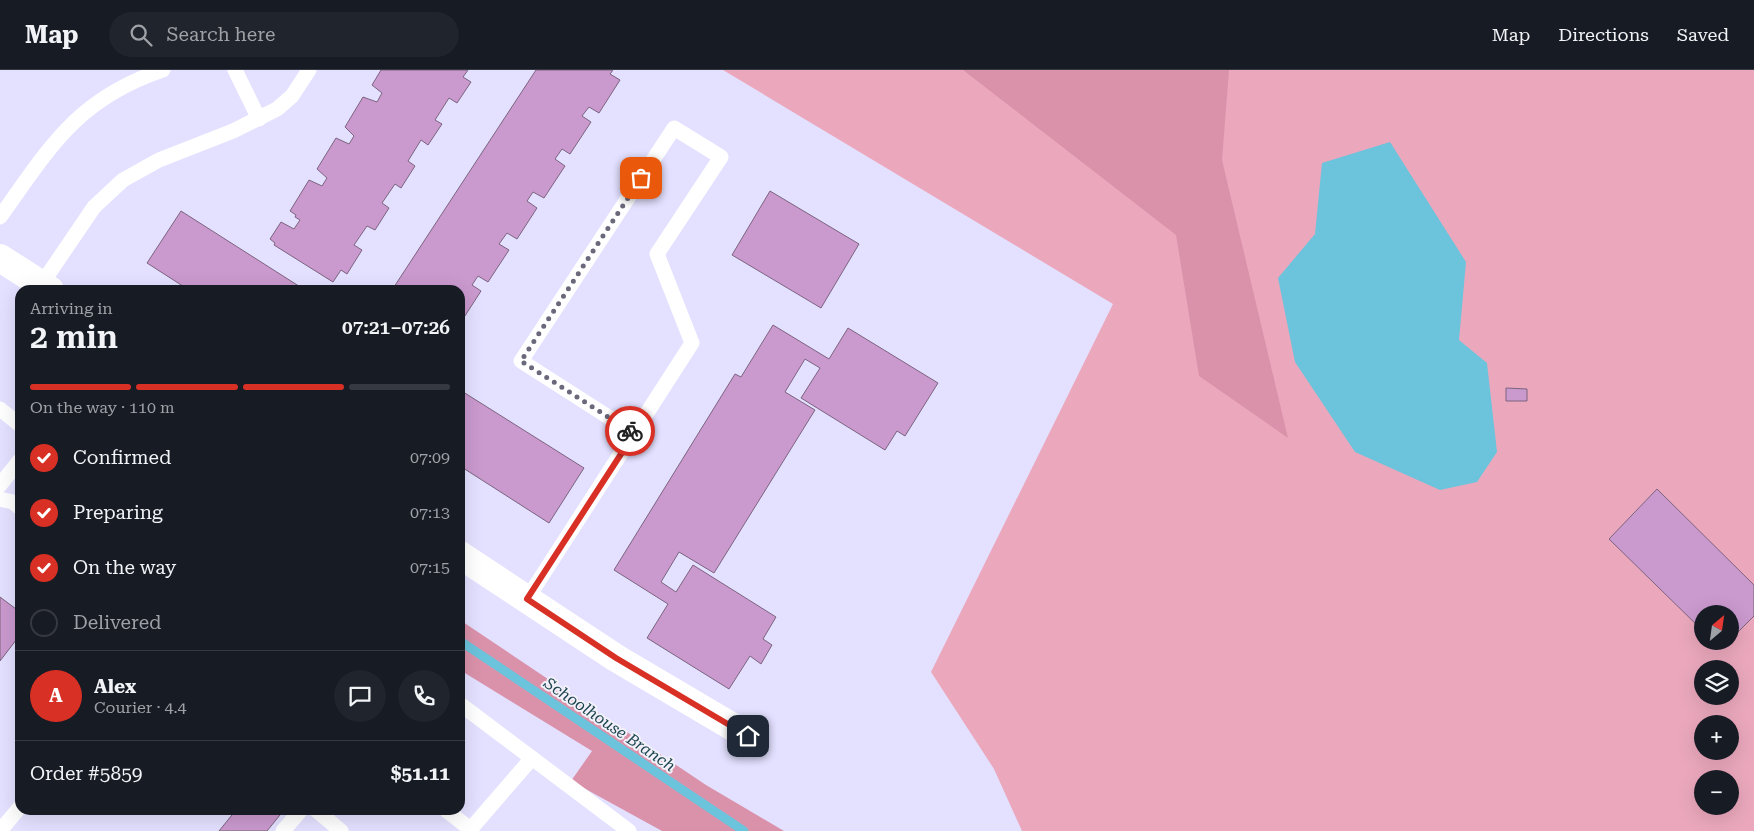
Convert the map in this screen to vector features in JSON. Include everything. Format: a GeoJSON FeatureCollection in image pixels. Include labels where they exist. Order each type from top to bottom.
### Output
{"type":"FeatureCollection","features":[{"type":"Feature","properties":{"kind":"street"},"geometry":{"type":"LineString","coordinates":[[0,258],[42,285]]}},
{"type":"Feature","properties":{"kind":"street"},"geometry":{"type":"LineString","coordinates":[[465,559],[616,658],[748,736]]}},
{"type":"Feature","properties":{"kind":"lane"},"geometry":{"type":"LineString","coordinates":[[0,217],[60,135],[84,112],[112,92],[140,78],[163,70]]}},
{"type":"Feature","properties":{"kind":"lane"},"geometry":{"type":"LineString","coordinates":[[235,70],[259,119]]}},
{"type":"Feature","properties":{"kind":"lane"},"geometry":{"type":"LineString","coordinates":[[46,285],[94,207],[123,180],[159,160],[259,119],[277,109],[292,96],[309,70]]}},
{"type":"Feature","properties":{"kind":"lane"},"geometry":{"type":"LineString","coordinates":[[527,599],[634,434],[692,343],[658,254],[721,156],[674,128],[521,361],[634,434]]}},
{"type":"Feature","properties":{"kind":"lane"},"geometry":{"type":"LineString","coordinates":[[0,409],[15,421]]}},
{"type":"Feature","properties":{"kind":"lane"},"geometry":{"type":"LineString","coordinates":[[0,485],[15,466]]}},
{"type":"Feature","properties":{"kind":"lane"},"geometry":{"type":"LineString","coordinates":[[0,500],[15,504]]}},
{"type":"Feature","properties":{"kind":"lane"},"geometry":{"type":"LineString","coordinates":[[465,708],[629,831]]}},
{"type":"Feature","properties":{"kind":"lane"},"geometry":{"type":"LineString","coordinates":[[452,815],[469,830],[532,758]]}},
{"type":"Feature","properties":{"kind":"lane"},"geometry":{"type":"LineString","coordinates":[[0,831],[15,813]]}},
{"type":"Feature","properties":{"kind":"lane"},"geometry":{"type":"LineString","coordinates":[[283,831],[297,815]]}},
{"type":"Feature","properties":{"kind":"lane"},"geometry":{"type":"LineString","coordinates":[[322,815],[341,831]]}},
{"type":"Feature","properties":{"kind":"shaded area"},"geometry":{"type":"Polygon","coordinates":[[[723,70],[1754,70],[1754,831],[1022,831],[994,769],[931,672],[1113,304],[723,70]]]}},
{"type":"Feature","properties":{"kind":"shaded area"},"geometry":{"type":"Polygon","coordinates":[[[963,70],[1229,70],[1222,160],[1288,438],[1199,376],[1176,235],[963,70]]]}},
{"type":"Feature","properties":{"kind":"shaded area"},"geometry":{"type":"Polygon","coordinates":[[[465,623],[706,785],[784,831],[662,831],[571,781],[592,751],[465,673],[465,623]]]}},
{"type":"Feature","properties":{"kind":"water"},"geometry":{"type":"Polygon","coordinates":[[[1390,142],[1466,262],[1459,340],[1487,363],[1497,452],[1477,482],[1440,490],[1355,452],[1295,362],[1278,278],[1315,234],[1322,163],[1390,142]]]}},
{"type":"Feature","properties":{"kind":"building"},"geometry":{"type":"Polygon","coordinates":[[[381,70],[468,70],[463,77],[471,82],[457,103],[449,98],[435,120],[442,124],[428,145],[421,140],[408,161],[415,166],[401,188],[395,184],[382,203],[389,208],[375,230],[367,226],[354,245],[362,250],[347,274],[341,270],[333,282],[274,245],[275,243],[270,239],[281,222],[294,229],[300,220],[290,211],[309,180],[322,186],[327,178],[317,169],[336,138],[349,144],[354,136],[345,127],[363,97],[377,102],[382,93],[372,85],[381,70]]]}},
{"type":"Feature","properties":{"kind":"building"},"geometry":{"type":"Polygon","coordinates":[[[536,70],[613,70],[610,74],[620,80],[599,113],[589,107],[582,116],[591,122],[570,154],[562,149],[555,159],[565,166],[544,198],[533,192],[527,201],[537,208],[517,239],[507,233],[499,244],[509,250],[488,282],[478,276],[472,285],[481,291],[465,316],[465,285],[395,285],[536,70]]]}},
{"type":"Feature","properties":{"kind":"building"},"geometry":{"type":"Polygon","coordinates":[[[770,191],[859,244],[821,308],[732,255],[770,191]]]}},
{"type":"Feature","properties":{"kind":"building"},"geometry":{"type":"Polygon","coordinates":[[[181,211],[297,285],[181,285],[147,263],[181,211]]]}},
{"type":"Feature","properties":{"kind":"building"},"geometry":{"type":"Polygon","coordinates":[[[773,325],[829,359],[848,328],[938,383],[905,436],[897,431],[885,450],[801,398],[820,368],[805,359],[785,392],[815,410],[714,573],[679,552],[661,582],[676,592],[693,565],[776,617],[763,639],[772,645],[761,664],[750,656],[729,689],[647,638],[668,604],[614,570],[735,374],[741,377],[773,325]]]}},
{"type":"Feature","properties":{"kind":"building"},"geometry":{"type":"Polygon","coordinates":[[[1506,388],[1527,389],[1527,401],[1506,401],[1506,388]]]}},
{"type":"Feature","properties":{"kind":"building"},"geometry":{"type":"Polygon","coordinates":[[[465,393],[584,468],[549,523],[465,469],[465,393]]]}},
{"type":"Feature","properties":{"kind":"building"},"geometry":{"type":"Polygon","coordinates":[[[1657,489],[1754,585],[1754,616],[1739,631],[1739,605],[1694,605],[1694,622],[1609,539],[1657,489]]]}},
{"type":"Feature","properties":{"kind":"building"},"geometry":{"type":"Polygon","coordinates":[[[0,597],[15,608],[15,642],[0,661],[0,597]]]}},
{"type":"Feature","properties":{"kind":"building"},"geometry":{"type":"Polygon","coordinates":[[[232,815],[280,815],[267,831],[219,831],[232,815]]]}},
{"type":"Feature","properties":{"kind":"waterway","name":"Schoolhouse Branch"},"geometry":{"type":"LineString","coordinates":[[465,644],[744,831]]}},
{"type":"Feature","properties":{"kind":"way so far"},"geometry":{"type":"LineString","coordinates":[[630,431],[521,361],[641,178]]}},
{"type":"Feature","properties":{"kind":"route"},"geometry":{"type":"LineString","coordinates":[[630,431],[634,434],[527,599],[616,658],[748,736]]}}]}
